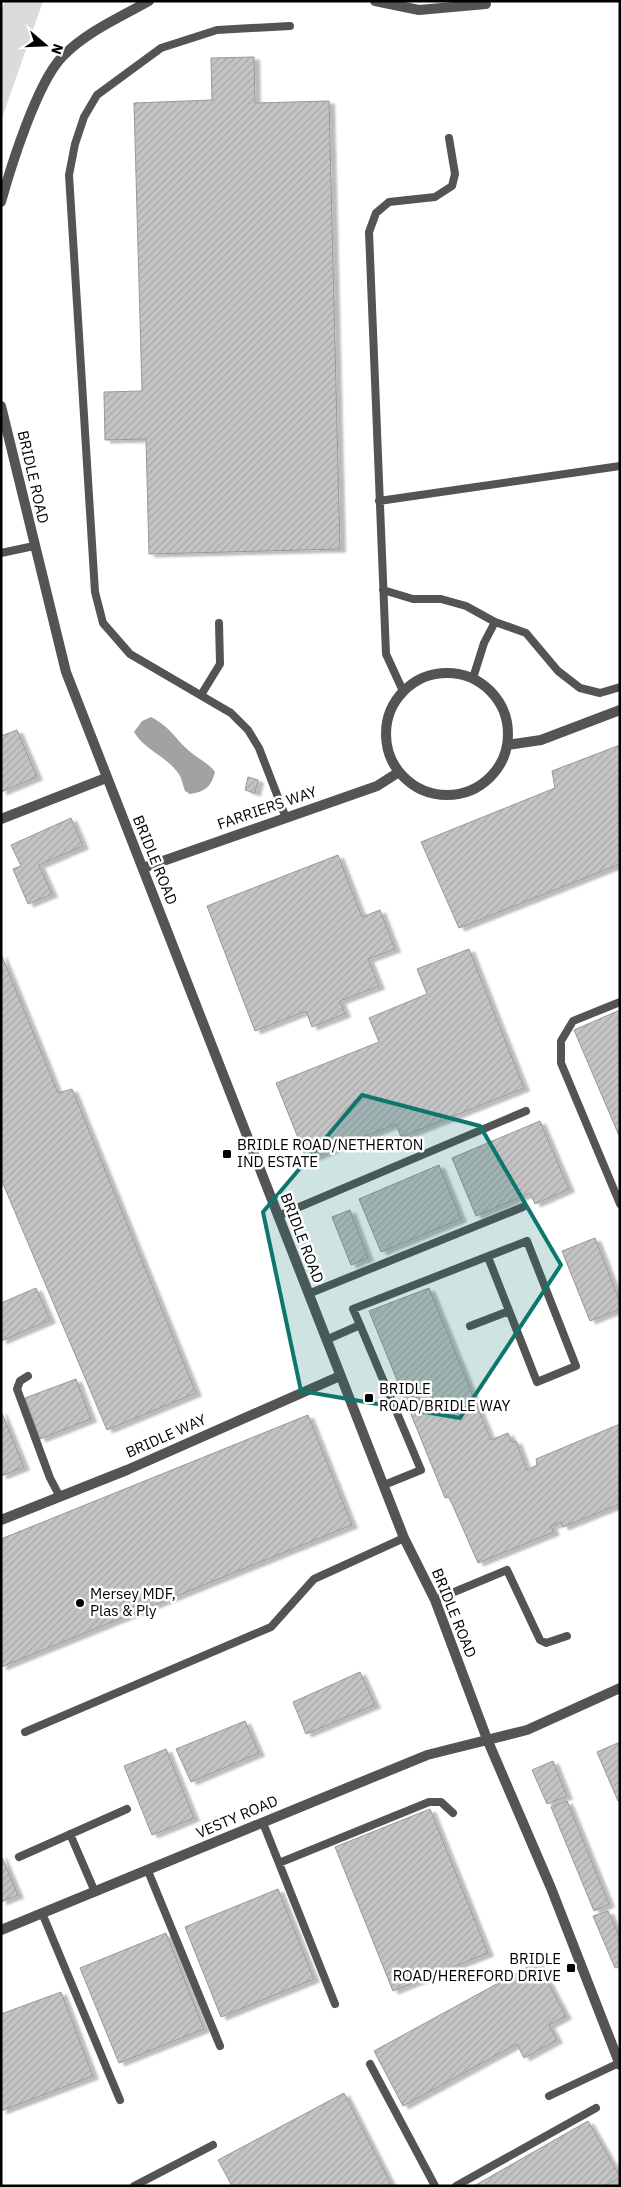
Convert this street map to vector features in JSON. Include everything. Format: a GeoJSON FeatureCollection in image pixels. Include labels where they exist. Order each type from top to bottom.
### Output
{"type":"FeatureCollection","features":[{"type":"Feature","properties":{"kind":"street"},"geometry":{"type":"LineString","coordinates":[[1,202],[25,131],[43,88],[61,59],[99,28],[149,1]]}},
{"type":"Feature","properties":{"kind":"street"},"geometry":{"type":"LineString","coordinates":[[375,1],[419,10],[486,4]]}},
{"type":"Feature","properties":{"kind":"street","name":"BRIDLE ROAD"},"geometry":{"type":"LineString","coordinates":[[1,406],[66,672],[404,1538],[435,1600],[487,1740],[551,1888],[619,2064]]}},
{"type":"Feature","properties":{"kind":"street"},"geometry":{"type":"LineString","coordinates":[[449,672],[473,678],[491,691],[500,705],[507,727],[507,745],[497,768],[482,784],[468,791],[447,795],[426,792],[415,786],[399,772],[388,752],[386,736],[388,717],[403,690],[427,676],[449,672]]}},
{"type":"Feature","properties":{"kind":"street"},"geometry":{"type":"LineString","coordinates":[[507,745],[541,740],[620,710]]}},
{"type":"Feature","properties":{"kind":"street","name":"FARRIERS WAY"},"geometry":{"type":"LineString","coordinates":[[143,868],[377,786],[399,772]]}},
{"type":"Feature","properties":{"kind":"street"},"geometry":{"type":"LineString","coordinates":[[1,819],[106,778]]}},
{"type":"Feature","properties":{"kind":"street","name":"BRIDLE WAY"},"geometry":{"type":"LineString","coordinates":[[1,1520],[59,1495],[127,1470],[340,1376]]}},
{"type":"Feature","properties":{"kind":"street","name":"VESTY ROAD"},"geometry":{"type":"LineString","coordinates":[[1,1930],[427,1755],[527,1730],[620,1688]]}},
{"type":"Feature","properties":{"kind":"lane"},"geometry":{"type":"LineString","coordinates":[[286,818],[259,748],[248,730],[231,713],[130,654],[103,623],[95,592],[69,175],[75,144],[84,117],[97,95],[162,48],[217,30],[290,26]]}},
{"type":"Feature","properties":{"kind":"lane"},"geometry":{"type":"LineString","coordinates":[[403,690],[386,654],[369,232],[376,213],[389,202],[435,197],[452,186],[455,174],[449,138]]}},
{"type":"Feature","properties":{"kind":"lane"},"geometry":{"type":"LineString","coordinates":[[379,501],[620,466]]}},
{"type":"Feature","properties":{"kind":"lane"},"geometry":{"type":"LineString","coordinates":[[1,553],[34,546]]}},
{"type":"Feature","properties":{"kind":"lane"},"geometry":{"type":"LineString","coordinates":[[383,590],[413,599],[441,600],[466,606],[495,622],[526,633],[558,671],[580,688],[600,693],[620,687]]}},
{"type":"Feature","properties":{"kind":"lane"},"geometry":{"type":"LineString","coordinates":[[473,678],[484,643],[495,622]]}},
{"type":"Feature","properties":{"kind":"lane"},"geometry":{"type":"LineString","coordinates":[[201,695],[220,664],[219,623]]}},
{"type":"Feature","properties":{"kind":"lane"},"geometry":{"type":"LineString","coordinates":[[620,1002],[573,1021],[561,1041],[561,1063],[620,1204]]}},
{"type":"Feature","properties":{"kind":"lane"},"geometry":{"type":"LineString","coordinates":[[278,1216],[526,1111]]}},
{"type":"Feature","properties":{"kind":"lane"},"geometry":{"type":"LineString","coordinates":[[308,1294],[523,1207]]}},
{"type":"Feature","properties":{"kind":"lane"},"geometry":{"type":"LineString","coordinates":[[384,1486],[421,1470],[353,1309],[527,1241],[576,1366],[537,1382],[488,1257]]}},
{"type":"Feature","properties":{"kind":"lane"},"geometry":{"type":"LineString","coordinates":[[470,1326],[509,1311]]}},
{"type":"Feature","properties":{"kind":"lane"},"geometry":{"type":"LineString","coordinates":[[326,1340],[360,1325]]}},
{"type":"Feature","properties":{"kind":"lane"},"geometry":{"type":"LineString","coordinates":[[28,1376],[20,1381],[18,1389],[50,1478],[59,1495]]}},
{"type":"Feature","properties":{"kind":"lane"},"geometry":{"type":"LineString","coordinates":[[25,1732],[271,1627],[314,1579],[404,1538]]}},
{"type":"Feature","properties":{"kind":"lane"},"geometry":{"type":"LineString","coordinates":[[435,1600],[507,1570],[540,1640],[546,1643],[567,1636]]}},
{"type":"Feature","properties":{"kind":"lane"},"geometry":{"type":"LineString","coordinates":[[278,1863],[429,1802],[441,1802],[453,1813]]}},
{"type":"Feature","properties":{"kind":"lane"},"geometry":{"type":"LineString","coordinates":[[20,1857],[127,1809]]}},
{"type":"Feature","properties":{"kind":"lane"},"geometry":{"type":"LineString","coordinates":[[263,1823],[334,2004]]}},
{"type":"Feature","properties":{"kind":"lane"},"geometry":{"type":"LineString","coordinates":[[70,1834],[95,1892]]}},
{"type":"Feature","properties":{"kind":"lane"},"geometry":{"type":"LineString","coordinates":[[148,1871],[220,2046]]}},
{"type":"Feature","properties":{"kind":"lane"},"geometry":{"type":"LineString","coordinates":[[42,1913],[120,2100]]}},
{"type":"Feature","properties":{"kind":"lane"},"geometry":{"type":"LineString","coordinates":[[370,2064],[434,2186]]}},
{"type":"Feature","properties":{"kind":"lane"},"geometry":{"type":"LineString","coordinates":[[549,2096],[619,2064]]}},
{"type":"Feature","properties":{"kind":"lane"},"geometry":{"type":"LineString","coordinates":[[456,2186],[596,2108]]}},
{"type":"Feature","properties":{"kind":"lane"},"geometry":{"type":"LineString","coordinates":[[134,2186],[213,2145]]}},
{"type":"Feature","properties":{"kind":"highlighted area"},"geometry":{"type":"Polygon","coordinates":[[[362,1095],[480,1126],[561,1265],[460,1418],[301,1391],[263,1212],[362,1095]]]}},
{"type":"Feature","properties":{"kind":"shaded area"},"geometry":{"type":"Polygon","coordinates":[[[5,1],[43,1],[1,121],[1,11],[5,1]]]}},
{"type":"Feature","properties":{"kind":"shaded area"},"geometry":{"type":"Polygon","coordinates":[[[151,717],[167,728],[187,749],[209,765],[215,772],[207,788],[190,794],[185,791],[180,776],[175,769],[138,738],[134,732],[142,721],[151,717]]]}},
{"type":"Feature","properties":{"kind":"building"},"geometry":{"type":"Polygon","coordinates":[[[254,57],[255,103],[329,101],[340,549],[149,554],[146,439],[105,440],[104,392],[142,391],[134,103],[212,100],[211,58],[254,57]]]}},
{"type":"Feature","properties":{"kind":"building"},"geometry":{"type":"Polygon","coordinates":[[[17,730],[37,777],[1,792],[1,736],[17,730]]]}},
{"type":"Feature","properties":{"kind":"building"},"geometry":{"type":"Polygon","coordinates":[[[620,745],[620,864],[459,928],[421,842],[555,788],[552,771],[620,745]]]}},
{"type":"Feature","properties":{"kind":"building"},"geometry":{"type":"Polygon","coordinates":[[[248,777],[258,780],[255,793],[245,790],[248,777]]]}},
{"type":"Feature","properties":{"kind":"building"},"geometry":{"type":"Polygon","coordinates":[[[71,818],[83,846],[39,865],[52,894],[28,904],[13,869],[21,866],[11,845],[71,818]]]}},
{"type":"Feature","properties":{"kind":"building"},"geometry":{"type":"Polygon","coordinates":[[[338,855],[362,917],[380,910],[395,949],[368,959],[379,986],[340,1001],[345,1014],[312,1027],[306,1011],[255,1031],[207,906],[338,855]]]}},
{"type":"Feature","properties":{"kind":"building"},"geometry":{"type":"Polygon","coordinates":[[[469,949],[524,1088],[401,1137],[396,1124],[307,1160],[276,1083],[379,1042],[369,1018],[427,994],[417,969],[469,949]]]}},
{"type":"Feature","properties":{"kind":"building"},"geometry":{"type":"Polygon","coordinates":[[[1,954],[58,1093],[72,1089],[196,1393],[107,1430],[1,1179],[1,954]]]}},
{"type":"Feature","properties":{"kind":"building"},"geometry":{"type":"Polygon","coordinates":[[[620,1010],[620,1138],[574,1030],[620,1010]]]}},
{"type":"Feature","properties":{"kind":"building"},"geometry":{"type":"Polygon","coordinates":[[[540,1121],[569,1189],[535,1204],[530,1193],[476,1216],[452,1158],[540,1121]]]}},
{"type":"Feature","properties":{"kind":"building"},"geometry":{"type":"Polygon","coordinates":[[[439,1165],[461,1219],[381,1252],[359,1199],[439,1165]]]}},
{"type":"Feature","properties":{"kind":"building"},"geometry":{"type":"Polygon","coordinates":[[[350,1210],[368,1258],[351,1265],[332,1217],[350,1210]]]}},
{"type":"Feature","properties":{"kind":"building"},"geometry":{"type":"Polygon","coordinates":[[[595,1238],[620,1302],[620,1309],[590,1321],[562,1251],[595,1238]]]}},
{"type":"Feature","properties":{"kind":"building"},"geometry":{"type":"Polygon","coordinates":[[[36,1288],[50,1320],[1,1341],[1,1303],[36,1288]]]}},
{"type":"Feature","properties":{"kind":"building"},"geometry":{"type":"Polygon","coordinates":[[[429,1288],[491,1440],[508,1433],[512,1442],[516,1441],[527,1470],[537,1465],[536,1459],[620,1424],[620,1504],[563,1527],[561,1522],[551,1526],[554,1532],[478,1563],[449,1497],[445,1498],[369,1311],[429,1288]]]}},
{"type":"Feature","properties":{"kind":"building"},"geometry":{"type":"Polygon","coordinates":[[[76,1379],[91,1419],[40,1439],[25,1398],[76,1379]]]}},
{"type":"Feature","properties":{"kind":"building"},"geometry":{"type":"Polygon","coordinates":[[[1,1411],[24,1467],[1,1476],[1,1411]]]}},
{"type":"Feature","properties":{"kind":"building","name":"Mersey MDF, Plas & Ply"},"geometry":{"type":"Polygon","coordinates":[[[308,1415],[352,1525],[1,1667],[1,1539],[308,1415]]]}},
{"type":"Feature","properties":{"kind":"building"},"geometry":{"type":"Polygon","coordinates":[[[360,1672],[375,1705],[306,1734],[293,1702],[360,1672]]]}},
{"type":"Feature","properties":{"kind":"building"},"geometry":{"type":"Polygon","coordinates":[[[245,1721],[259,1753],[191,1782],[176,1749],[245,1721]]]}},
{"type":"Feature","properties":{"kind":"building"},"geometry":{"type":"Polygon","coordinates":[[[620,1742],[620,1801],[618,1801],[597,1752],[620,1742]]]}},
{"type":"Feature","properties":{"kind":"building"},"geometry":{"type":"Polygon","coordinates":[[[166,1749],[194,1818],[152,1835],[124,1766],[166,1749]]]}},
{"type":"Feature","properties":{"kind":"building"},"geometry":{"type":"Polygon","coordinates":[[[553,1761],[567,1796],[547,1804],[532,1770],[553,1761]]]}},
{"type":"Feature","properties":{"kind":"building"},"geometry":{"type":"Polygon","coordinates":[[[567,1801],[609,1904],[594,1911],[551,1807],[567,1801]]]}},
{"type":"Feature","properties":{"kind":"building"},"geometry":{"type":"Polygon","coordinates":[[[430,1809],[488,1953],[393,1991],[335,1847],[430,1809]]]}},
{"type":"Feature","properties":{"kind":"building"},"geometry":{"type":"Polygon","coordinates":[[[1,1855],[18,1895],[1,1902],[1,1855]]]}},
{"type":"Feature","properties":{"kind":"building"},"geometry":{"type":"Polygon","coordinates":[[[278,1889],[314,1979],[221,2017],[185,1927],[278,1889]]]}},
{"type":"Feature","properties":{"kind":"building"},"geometry":{"type":"Polygon","coordinates":[[[608,1911],[620,1938],[620,1966],[615,1968],[593,1916],[608,1911]]]}},
{"type":"Feature","properties":{"kind":"building"},"geometry":{"type":"Polygon","coordinates":[[[166,1933],[204,2029],[119,2063],[80,1968],[166,1933]]]}},
{"type":"Feature","properties":{"kind":"building"},"geometry":{"type":"Polygon","coordinates":[[[537,1962],[566,2016],[549,2025],[557,2040],[524,2058],[517,2044],[403,2106],[374,2051],[537,1962]]]}},
{"type":"Feature","properties":{"kind":"building"},"geometry":{"type":"Polygon","coordinates":[[[61,1992],[93,2076],[1,2111],[1,2014],[61,1992]]]}},
{"type":"Feature","properties":{"kind":"building"},"geometry":{"type":"Polygon","coordinates":[[[344,2093],[392,2186],[232,2186],[218,2160],[344,2093]]]}},
{"type":"Feature","properties":{"kind":"building"},"geometry":{"type":"Polygon","coordinates":[[[588,2121],[620,2177],[605,2186],[474,2186],[588,2121]]]}},
{"type":"Feature","properties":{"kind":"place","name":"BRIDLE ROAD/NETHERTON IND ESTATE"},"geometry":{"type":"Point","coordinates":[227,1154]}},
{"type":"Feature","properties":{"kind":"place","name":"BRIDLE ROAD/BRIDLE WAY"},"geometry":{"type":"Point","coordinates":[369,1398]}},
{"type":"Feature","properties":{"kind":"place","name":"Mersey MDF, Plas & Ply"},"geometry":{"type":"Point","coordinates":[80,1603]}},
{"type":"Feature","properties":{"kind":"place","name":"BRIDLE ROAD/HEREFORD DRIVE"},"geometry":{"type":"Point","coordinates":[571,1968]}}]}
